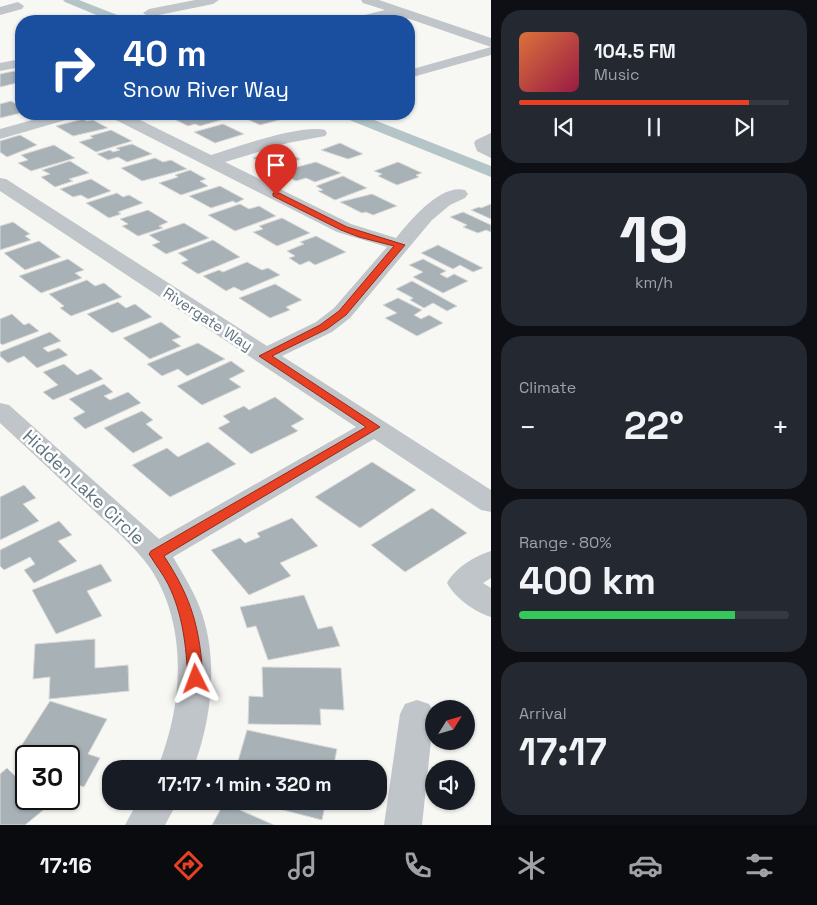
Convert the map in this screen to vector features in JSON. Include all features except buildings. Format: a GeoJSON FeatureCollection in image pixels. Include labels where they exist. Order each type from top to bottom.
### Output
{"type":"FeatureCollection","features":[{"type":"Feature","properties":{"kind":"street"},"geometry":{"type":"LineString","coordinates":[[149,13],[214,0]]}},
{"type":"Feature","properties":{"kind":"street"},"geometry":{"type":"LineString","coordinates":[[367,0],[410,15]]}},
{"type":"Feature","properties":{"kind":"street"},"geometry":{"type":"LineString","coordinates":[[0,11],[18,6]]}},
{"type":"Feature","properties":{"kind":"street"},"geometry":{"type":"LineString","coordinates":[[382,15],[399,11]]}},
{"type":"Feature","properties":{"kind":"street"},"geometry":{"type":"LineString","coordinates":[[415,17],[491,44]]}},
{"type":"Feature","properties":{"kind":"street"},"geometry":{"type":"LineString","coordinates":[[415,72],[491,51]]}},
{"type":"Feature","properties":{"kind":"street"},"geometry":{"type":"LineString","coordinates":[[0,134],[49,120]]}},
{"type":"Feature","properties":{"kind":"street"},"geometry":{"type":"LineString","coordinates":[[128,120],[344,228],[400,245]]}},
{"type":"Feature","properties":{"kind":"street"},"geometry":{"type":"LineString","coordinates":[[209,161],[286,138],[319,133]]}},
{"type":"Feature","properties":{"kind":"street"},"geometry":{"type":"LineString","coordinates":[[491,138],[482,143],[482,147],[491,153]]}},
{"type":"Feature","properties":{"kind":"street","name":"Rivergate Way"},"geometry":{"type":"LineString","coordinates":[[0,183],[491,503]]}},
{"type":"Feature","properties":{"kind":"street"},"geometry":{"type":"LineString","coordinates":[[265,356],[324,327],[342,313],[432,209],[460,194]]}},
{"type":"Feature","properties":{"kind":"street","name":"Hidden Lake Circle"},"geometry":{"type":"LineString","coordinates":[[0,410],[145,541],[175,583],[187,614],[194,643],[196,679],[191,718],[178,760]]}},
{"type":"Feature","properties":{"kind":"street"},"geometry":{"type":"LineString","coordinates":[[156,554],[375,427]]}},
{"type":"Feature","properties":{"kind":"street"},"geometry":{"type":"LineString","coordinates":[[491,562],[462,584],[491,604]]}},
{"type":"Feature","properties":{"kind":"street"},"geometry":{"type":"LineString","coordinates":[[403,825],[418,714]]}},
{"type":"Feature","properties":{"kind":"street"},"geometry":{"type":"LineString","coordinates":[[144,825],[153,810]]}},
{"type":"Feature","properties":{"kind":"waterway"},"geometry":{"type":"LineString","coordinates":[[69,0],[106,15]]}},
{"type":"Feature","properties":{"kind":"waterway"},"geometry":{"type":"LineString","coordinates":[[362,120],[491,172]]}},
{"type":"Feature","properties":{"kind":"route"},"geometry":{"type":"LineString","coordinates":[[196,679],[194,643],[187,614],[175,583],[156,554],[375,427],[265,356],[324,327],[342,313],[400,245],[378,240],[344,228],[276,195]]}}]}
